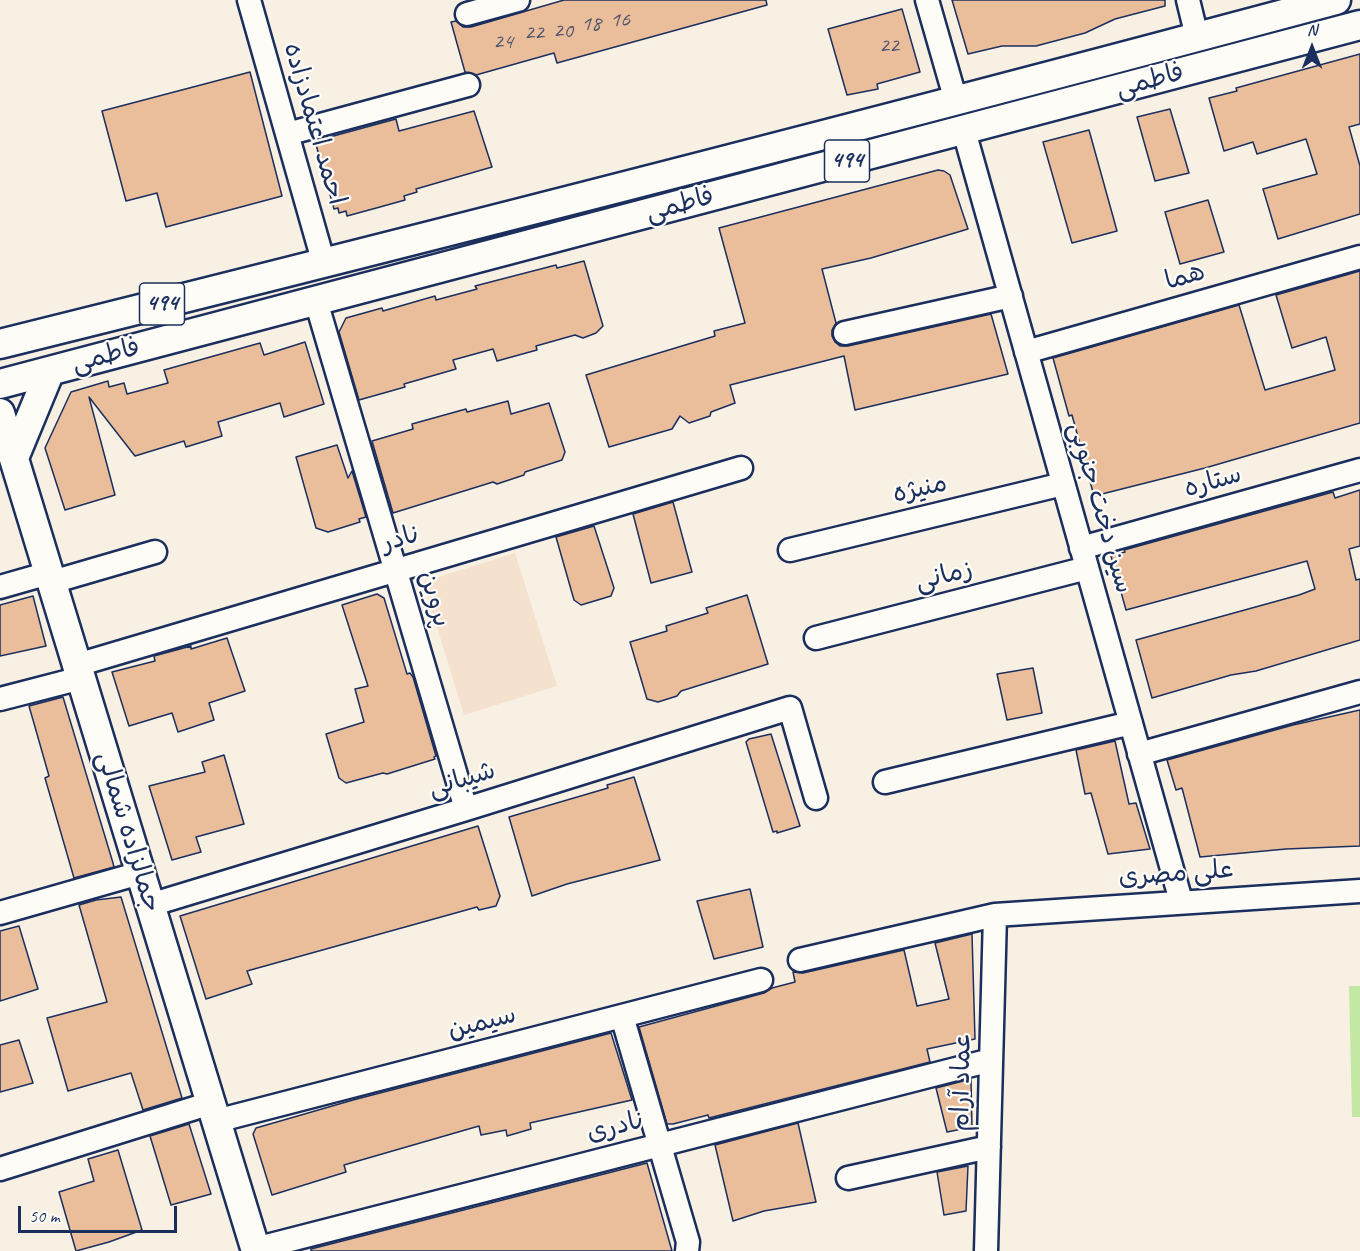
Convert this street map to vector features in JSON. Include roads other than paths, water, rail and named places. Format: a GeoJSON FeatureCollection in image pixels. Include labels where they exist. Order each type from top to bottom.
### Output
{"type":"FeatureCollection","features":[{"type":"Feature","properties":{"kind":"main road","name":"فاطمی"},"geometry":{"type":"LineString","coordinates":[[0,344],[324,264],[956,101],[1336,0]]}},
{"type":"Feature","properties":{"kind":"main road","name":"فاطمی"},"geometry":{"type":"LineString","coordinates":[[0,384],[1360,25]]}},
{"type":"Feature","properties":{"kind":"main road"},"geometry":{"type":"LineString","coordinates":[[956,101],[964,131]]}},
{"type":"Feature","properties":{"kind":"main road"},"geometry":{"type":"LineString","coordinates":[[324,264],[325,299]]}},
{"type":"Feature","properties":{"kind":"main road"},"geometry":{"type":"LineString","coordinates":[[14,458],[50,371]]}},
{"type":"Feature","properties":{"kind":"main road","name":"جمالزاده شمالی"},"geometry":{"type":"LineString","coordinates":[[0,413],[255,1250]]}},
{"type":"Feature","properties":{"kind":"street","name":"احمد اعتمادزاده"},"geometry":{"type":"LineString","coordinates":[[249,0],[324,264]]}},
{"type":"Feature","properties":{"kind":"street"},"geometry":{"type":"LineString","coordinates":[[467,14],[518,0]]}},
{"type":"Feature","properties":{"kind":"street"},"geometry":{"type":"LineString","coordinates":[[927,0],[956,101]]}},
{"type":"Feature","properties":{"kind":"street"},"geometry":{"type":"LineString","coordinates":[[1188,0],[1197,37]]}},
{"type":"Feature","properties":{"kind":"street"},"geometry":{"type":"LineString","coordinates":[[287,134],[468,85]]}},
{"type":"Feature","properties":{"kind":"street","name":"سین دخت جنوبی"},"geometry":{"type":"LineString","coordinates":[[964,131],[1181,902]]}},
{"type":"Feature","properties":{"kind":"street","name":"هما"},"geometry":{"type":"LineString","coordinates":[[1026,352],[1360,257]]}},
{"type":"Feature","properties":{"kind":"street"},"geometry":{"type":"LineString","coordinates":[[845,333],[1011,296]]}},
{"type":"Feature","properties":{"kind":"street","name":"پروین"},"geometry":{"type":"LineString","coordinates":[[325,299],[395,570],[466,809]]}},
{"type":"Feature","properties":{"kind":"street","name":"نادر"},"geometry":{"type":"LineString","coordinates":[[0,699],[395,570],[741,468]]}},
{"type":"Feature","properties":{"kind":"street","name":"ستاره"},"geometry":{"type":"LineString","coordinates":[[1084,558],[1360,470]]}},
{"type":"Feature","properties":{"kind":"street","name":"منیژه"},"geometry":{"type":"LineString","coordinates":[[790,550],[1064,484]]}},
{"type":"Feature","properties":{"kind":"street"},"geometry":{"type":"LineString","coordinates":[[0,587],[155,552]]}},
{"type":"Feature","properties":{"kind":"street","name":"زمانی"},"geometry":{"type":"LineString","coordinates":[[816,638],[1084,558]]}},
{"type":"Feature","properties":{"kind":"street"},"geometry":{"type":"LineString","coordinates":[[1139,754],[1360,692]]}},
{"type":"Feature","properties":{"kind":"street","name":"شیبانی"},"geometry":{"type":"LineString","coordinates":[[150,905],[790,708],[816,798]]}},
{"type":"Feature","properties":{"kind":"street"},"geometry":{"type":"LineString","coordinates":[[885,782],[1131,723]]}},
{"type":"Feature","properties":{"kind":"street"},"geometry":{"type":"LineString","coordinates":[[0,913],[140,873]]}},
{"type":"Feature","properties":{"kind":"street","name":"علی مصری"},"geometry":{"type":"LineString","coordinates":[[800,960],[995,915],[1360,891]]}},
{"type":"Feature","properties":{"kind":"street","name":"عماد آرام"},"geometry":{"type":"LineString","coordinates":[[986,1251],[995,915]]}},
{"type":"Feature","properties":{"kind":"street","name":"سیمین"},"geometry":{"type":"LineString","coordinates":[[0,1168],[213,1112],[622,1016],[762,980]]}},
{"type":"Feature","properties":{"kind":"street"},"geometry":{"type":"LineString","coordinates":[[622,1016],[688,1242],[687,1251]]}},
{"type":"Feature","properties":{"kind":"street","name":"نادری"},"geometry":{"type":"LineString","coordinates":[[255,1250],[991,1060]]}},
{"type":"Feature","properties":{"kind":"street"},"geometry":{"type":"LineString","coordinates":[[848,1178],[989,1147]]}}]}
